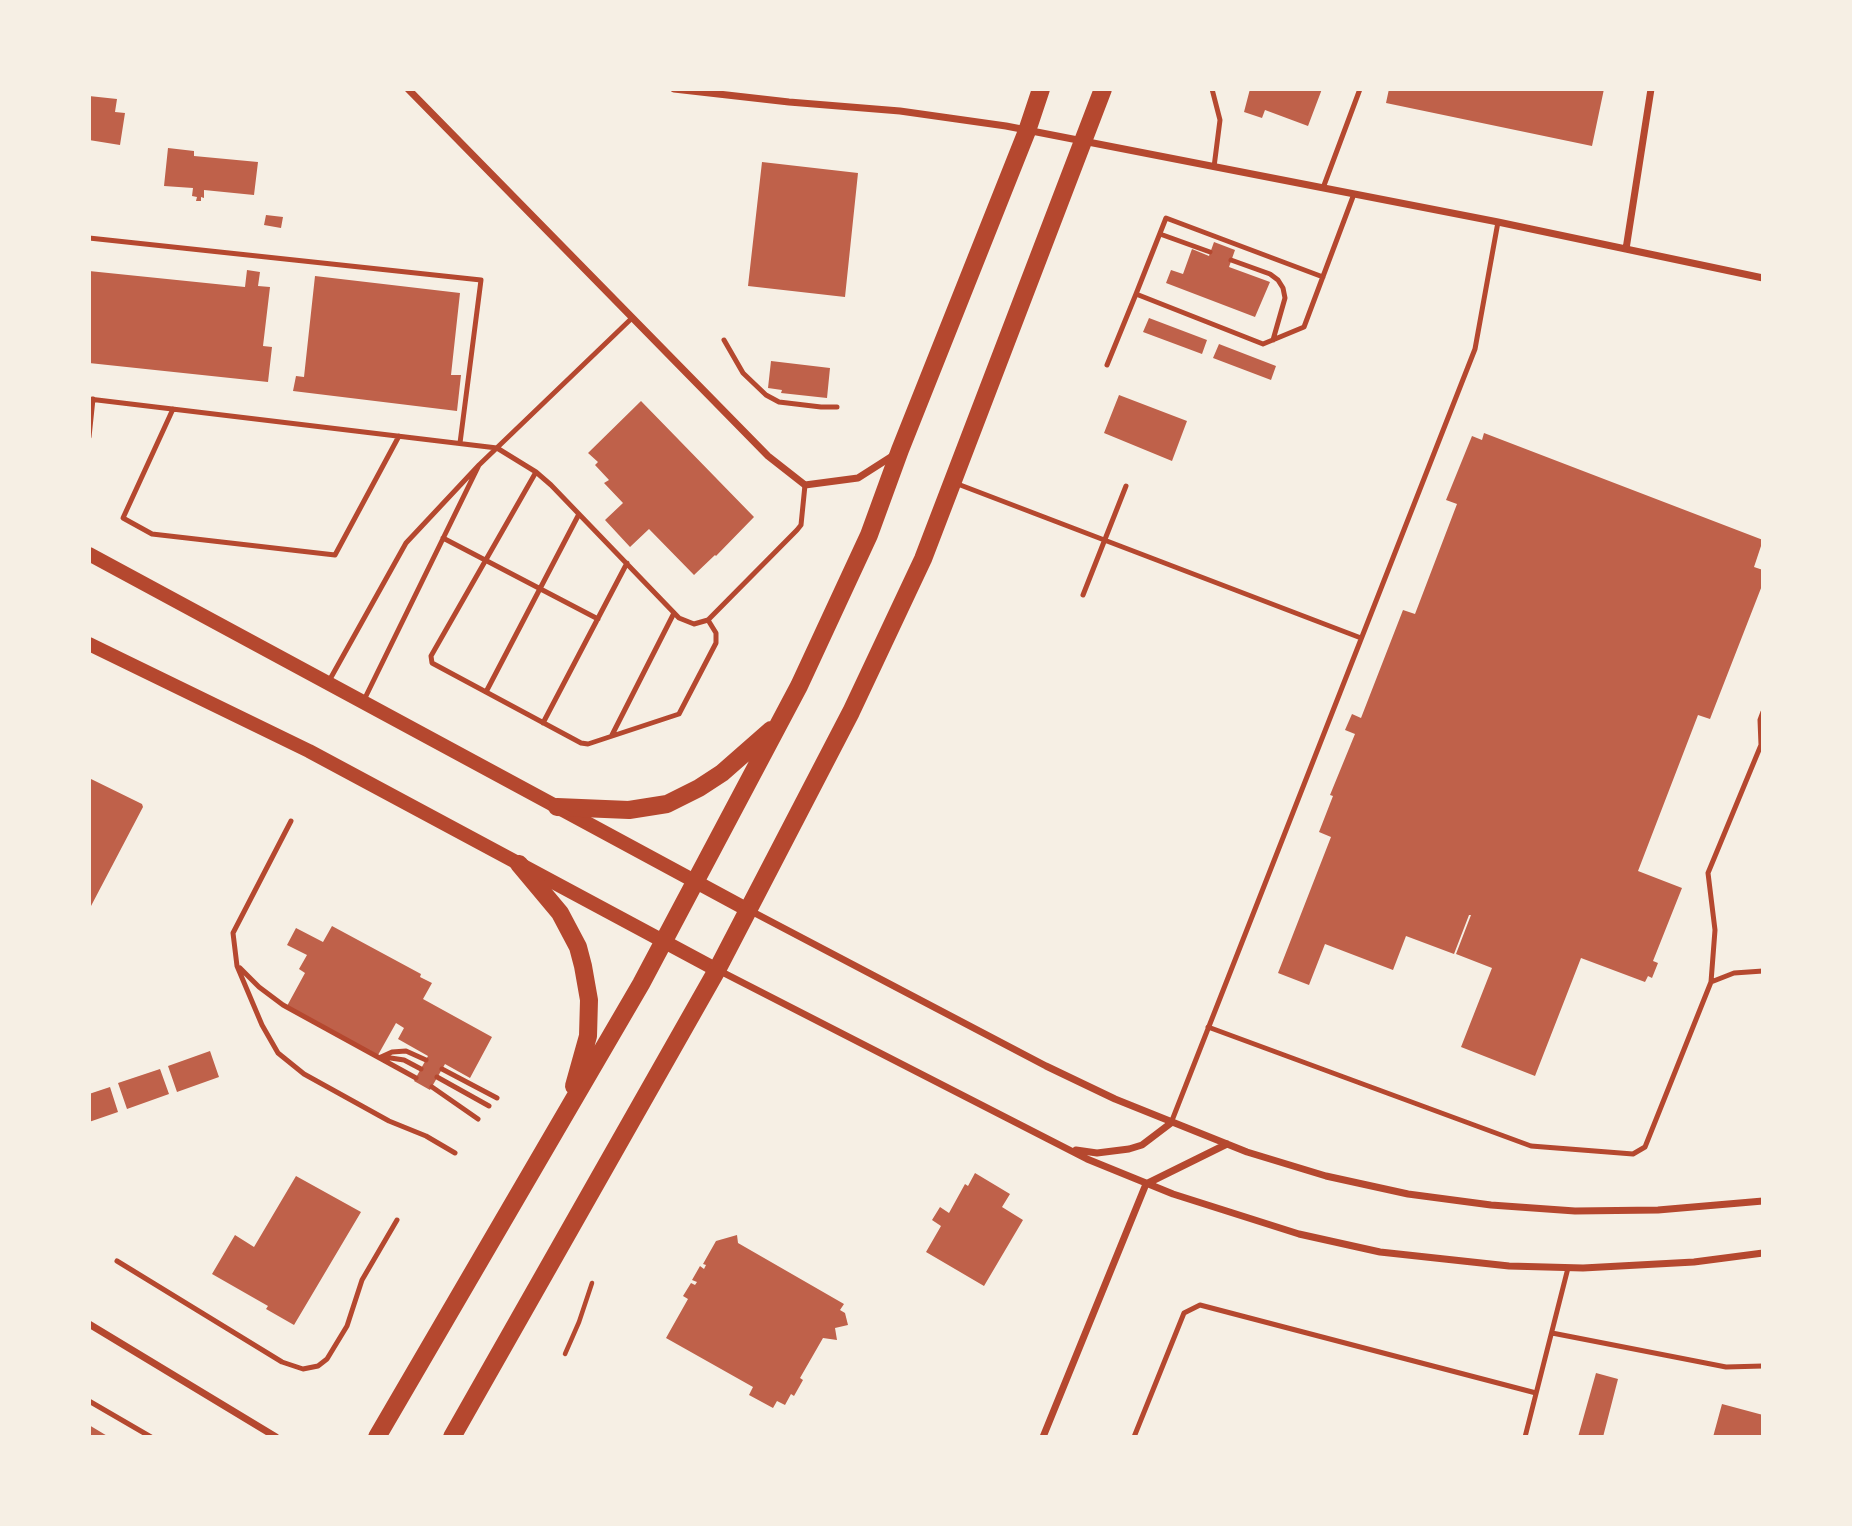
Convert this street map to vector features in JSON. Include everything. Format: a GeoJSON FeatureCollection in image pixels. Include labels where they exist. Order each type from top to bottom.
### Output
{"type":"FeatureCollection","features":[{"type":"Feature","properties":{"kind":"main road"},"geometry":{"type":"LineString","coordinates":[[377,1437],[567,1112],[663,941],[789,705],[869,535],[1041,89]]}},
{"type":"Feature","properties":{"kind":"main road"},"geometry":{"type":"LineString","coordinates":[[452,1437],[718,970],[850,712],[923,559],[1103,89]]}},
{"type":"Feature","properties":{"kind":"main road"},"geometry":{"type":"LineString","coordinates":[[89,554],[748,910]]}},
{"type":"Feature","properties":{"kind":"main road"},"geometry":{"type":"LineString","coordinates":[[89,644],[320,757],[718,970]]}},
{"type":"Feature","properties":{"kind":"main road"},"geometry":{"type":"LineString","coordinates":[[557,807],[629,810],[667,804],[722,773],[778,723]]}},
{"type":"Feature","properties":{"kind":"main road"},"geometry":{"type":"LineString","coordinates":[[519,864],[560,913],[578,947],[585,974],[589,1000],[588,1036],[567,1112]]}},
{"type":"Feature","properties":{"kind":"street"},"geometry":{"type":"LineString","coordinates":[[408,89],[768,456],[806,485],[858,478],[900,450]]}},
{"type":"Feature","properties":{"kind":"street"},"geometry":{"type":"LineString","coordinates":[[674,89],[900,111],[1006,126],[1498,222],[1763,278]]}},
{"type":"Feature","properties":{"kind":"street"},"geometry":{"type":"LineString","coordinates":[[1626,249],[1651,89]]}},
{"type":"Feature","properties":{"kind":"street"},"geometry":{"type":"LineString","coordinates":[[748,910],[1046,1066],[1171,1123],[1326,1176],[1409,1194],[1491,1205],[1575,1211],[1658,1210],[1763,1201]]}},
{"type":"Feature","properties":{"kind":"street"},"geometry":{"type":"LineString","coordinates":[[718,970],[1068,1150],[1146,1184],[1299,1234],[1380,1252],[1509,1266],[1568,1268],[1694,1262],[1763,1253]]}},
{"type":"Feature","properties":{"kind":"street"},"geometry":{"type":"LineString","coordinates":[[1068,1150],[1097,1153],[1129,1149],[1142,1145],[1171,1123]]}},
{"type":"Feature","properties":{"kind":"street"},"geometry":{"type":"LineString","coordinates":[[1043,1437],[1146,1184],[1227,1144]]}},
{"type":"Feature","properties":{"kind":"street"},"geometry":{"type":"LineString","coordinates":[[89,1324],[276,1437]]}},
{"type":"Feature","properties":{"kind":"lane"},"geometry":{"type":"LineString","coordinates":[[1212,89],[1220,120],[1214,167]]}},
{"type":"Feature","properties":{"kind":"lane"},"geometry":{"type":"LineString","coordinates":[[1322,188],[1360,89]]}},
{"type":"Feature","properties":{"kind":"lane"},"geometry":{"type":"LineString","coordinates":[[1136,294],[1264,344],[1304,327],[1354,194]]}},
{"type":"Feature","properties":{"kind":"lane"},"geometry":{"type":"LineString","coordinates":[[1107,365],[1166,218],[1323,277]]}},
{"type":"Feature","properties":{"kind":"lane"},"geometry":{"type":"LineString","coordinates":[[1171,1123],[1475,349],[1498,222]]}},
{"type":"Feature","properties":{"kind":"lane"},"geometry":{"type":"LineString","coordinates":[[1160,234],[1210,252]]}},
{"type":"Feature","properties":{"kind":"lane"},"geometry":{"type":"LineString","coordinates":[[89,238],[481,280],[460,443]]}},
{"type":"Feature","properties":{"kind":"lane"},"geometry":{"type":"LineString","coordinates":[[1231,260],[1270,274],[1283,288],[1285,298],[1273,340]]}},
{"type":"Feature","properties":{"kind":"lane"},"geometry":{"type":"LineString","coordinates":[[328,684],[406,543],[479,465],[632,318]]}},
{"type":"Feature","properties":{"kind":"lane"},"geometry":{"type":"LineString","coordinates":[[724,340],[743,373],[766,395],[779,402],[837,407]]}},
{"type":"Feature","properties":{"kind":"lane"},"geometry":{"type":"LineString","coordinates":[[89,437],[91,399],[497,448],[536,472],[679,618],[694,624],[708,620],[802,525],[806,485]]}},
{"type":"Feature","properties":{"kind":"lane"},"geometry":{"type":"LineString","coordinates":[[173,409],[123,518],[152,534],[335,555],[399,436]]}},
{"type":"Feature","properties":{"kind":"lane"},"geometry":{"type":"LineString","coordinates":[[362,702],[479,465]]}},
{"type":"Feature","properties":{"kind":"lane"},"geometry":{"type":"LineString","coordinates":[[536,472],[430,659],[436,666],[587,744],[679,714],[716,643],[716,634],[708,620]]}},
{"type":"Feature","properties":{"kind":"lane"},"geometry":{"type":"LineString","coordinates":[[952,482],[1361,638]]}},
{"type":"Feature","properties":{"kind":"lane"},"geometry":{"type":"LineString","coordinates":[[1083,595],[1126,486]]}},
{"type":"Feature","properties":{"kind":"lane"},"geometry":{"type":"LineString","coordinates":[[486,692],[579,514]]}},
{"type":"Feature","properties":{"kind":"lane"},"geometry":{"type":"LineString","coordinates":[[443,538],[598,619]]}},
{"type":"Feature","properties":{"kind":"lane"},"geometry":{"type":"LineString","coordinates":[[543,723],[626,563]]}},
{"type":"Feature","properties":{"kind":"lane"},"geometry":{"type":"LineString","coordinates":[[612,735],[674,613]]}},
{"type":"Feature","properties":{"kind":"lane"},"geometry":{"type":"LineString","coordinates":[[1208,1027],[1531,1146],[1633,1154],[1645,1147],[1711,982],[1715,930],[1708,873],[1762,745],[1760,720],[1763,712]]}},
{"type":"Feature","properties":{"kind":"lane"},"geometry":{"type":"LineString","coordinates":[[291,821],[233,933],[237,965],[262,1025],[278,1053],[304,1074],[388,1121],[426,1136],[455,1153]]}},
{"type":"Feature","properties":{"kind":"lane"},"geometry":{"type":"LineString","coordinates":[[237,965],[259,987],[283,1005],[416,1078]]}},
{"type":"Feature","properties":{"kind":"lane"},"geometry":{"type":"LineString","coordinates":[[1711,982],[1734,973],[1763,971]]}},
{"type":"Feature","properties":{"kind":"lane"},"geometry":{"type":"LineString","coordinates":[[381,1058],[391,1052],[406,1051],[426,1060]]}},
{"type":"Feature","properties":{"kind":"lane"},"geometry":{"type":"LineString","coordinates":[[381,1058],[396,1058],[421,1069]]}},
{"type":"Feature","properties":{"kind":"lane"},"geometry":{"type":"LineString","coordinates":[[442,1069],[497,1098]]}},
{"type":"Feature","properties":{"kind":"lane"},"geometry":{"type":"LineString","coordinates":[[437,1077],[489,1105]]}},
{"type":"Feature","properties":{"kind":"lane"},"geometry":{"type":"LineString","coordinates":[[432,1087],[478,1119]]}},
{"type":"Feature","properties":{"kind":"lane"},"geometry":{"type":"LineString","coordinates":[[117,1261],[282,1362],[303,1369],[318,1366],[327,1359],[347,1326],[362,1280],[397,1220]]}},
{"type":"Feature","properties":{"kind":"lane"},"geometry":{"type":"LineString","coordinates":[[1525,1437],[1568,1268]]}},
{"type":"Feature","properties":{"kind":"lane"},"geometry":{"type":"LineString","coordinates":[[1134,1437],[1184,1313],[1200,1305],[1536,1393]]}},
{"type":"Feature","properties":{"kind":"lane"},"geometry":{"type":"LineString","coordinates":[[1552,1333],[1726,1367],[1763,1366]]}},
{"type":"Feature","properties":{"kind":"lane"},"geometry":{"type":"LineString","coordinates":[[89,1401],[151,1437]]}},
{"type":"Feature","properties":{"kind":"path"},"geometry":{"type":"LineString","coordinates":[[565,1354],[592,1283]]}},
{"type":"Feature","properties":{"kind":"building"},"geometry":{"type":"Polygon","coordinates":[[[1250,89],[1322,89],[1308,126],[1265,110],[1262,118],[1244,112],[1250,89]]]}},
{"type":"Feature","properties":{"kind":"building"},"geometry":{"type":"Polygon","coordinates":[[[1389,89],[1604,89],[1592,146],[1386,103],[1389,89]]]}},
{"type":"Feature","properties":{"kind":"building"},"geometry":{"type":"Polygon","coordinates":[[[89,96],[117,99],[115,112],[125,113],[120,145],[89,140],[89,96]]]}},
{"type":"Feature","properties":{"kind":"building"},"geometry":{"type":"Polygon","coordinates":[[[168,148],[194,151],[194,156],[258,162],[254,195],[204,190],[204,198],[196,201],[197,197],[192,196],[193,188],[164,186],[168,148]]]}},
{"type":"Feature","properties":{"kind":"building"},"geometry":{"type":"Polygon","coordinates":[[[762,162],[858,173],[845,297],[748,286],[762,162]]]}},
{"type":"Feature","properties":{"kind":"building"},"geometry":{"type":"Polygon","coordinates":[[[266,215],[283,217],[281,228],[264,225],[266,215]]]}},
{"type":"Feature","properties":{"kind":"building"},"geometry":{"type":"Polygon","coordinates":[[[1214,242],[1235,250],[1229,267],[1270,282],[1255,317],[1166,283],[1171,270],[1183,274],[1192,249],[1209,256],[1214,242]]]}},
{"type":"Feature","properties":{"kind":"building"},"geometry":{"type":"Polygon","coordinates":[[[247,270],[260,272],[258,286],[270,287],[263,346],[272,347],[268,382],[89,363],[89,271],[245,287],[247,270]]]}},
{"type":"Feature","properties":{"kind":"building"},"geometry":{"type":"Polygon","coordinates":[[[315,276],[460,293],[451,375],[461,375],[457,411],[293,391],[296,376],[304,377],[315,276]]]}},
{"type":"Feature","properties":{"kind":"building"},"geometry":{"type":"Polygon","coordinates":[[[1149,318],[1207,340],[1202,354],[1143,332],[1149,318]]]}},
{"type":"Feature","properties":{"kind":"building"},"geometry":{"type":"Polygon","coordinates":[[[1219,344],[1276,366],[1271,380],[1213,358],[1219,344]]]}},
{"type":"Feature","properties":{"kind":"building"},"geometry":{"type":"Polygon","coordinates":[[[771,361],[830,368],[827,398],[781,393],[782,390],[768,388],[771,361]]]}},
{"type":"Feature","properties":{"kind":"building"},"geometry":{"type":"Polygon","coordinates":[[[1119,395],[1187,421],[1172,461],[1104,433],[1119,395]]]}},
{"type":"Feature","properties":{"kind":"building"},"geometry":{"type":"Polygon","coordinates":[[[641,401],[754,517],[694,575],[649,529],[630,547],[605,520],[623,503],[604,483],[609,480],[595,465],[598,462],[588,453],[641,401]]]}},
{"type":"Feature","properties":{"kind":"building"},"geometry":{"type":"Polygon","coordinates":[[[1484,433],[1763,540],[1754,567],[1763,570],[1763,583],[1710,719],[1698,715],[1638,871],[1682,888],[1653,961],[1658,963],[1652,978],[1648,976],[1645,982],[1581,958],[1535,1076],[1461,1047],[1492,968],[1456,954],[1471,915],[1454,954],[1406,936],[1393,970],[1325,944],[1309,985],[1278,973],[1331,837],[1319,832],[1333,796],[1330,795],[1355,734],[1345,730],[1352,714],[1361,718],[1403,610],[1415,614],[1457,504],[1446,500],[1472,436],[1482,440],[1484,433]]]}},
{"type":"Feature","properties":{"kind":"building"},"geometry":{"type":"Polygon","coordinates":[[[89,778],[142,804],[143,807],[91,906],[89,906],[89,778]]]}},
{"type":"Feature","properties":{"kind":"building"},"geometry":{"type":"Polygon","coordinates":[[[332,926],[421,974],[420,977],[432,983],[423,999],[492,1037],[470,1078],[445,1064],[430,1090],[414,1081],[428,1056],[398,1039],[404,1028],[396,1023],[378,1055],[287,1006],[305,973],[299,969],[307,955],[287,945],[296,928],[323,942],[332,926]]]}},
{"type":"Feature","properties":{"kind":"building"},"geometry":{"type":"Polygon","coordinates":[[[210,1051],[219,1077],[177,1092],[168,1066],[210,1051]]]}},
{"type":"Feature","properties":{"kind":"building"},"geometry":{"type":"Polygon","coordinates":[[[160,1069],[169,1094],[127,1109],[118,1083],[160,1069]]]}},
{"type":"Feature","properties":{"kind":"building"},"geometry":{"type":"Polygon","coordinates":[[[110,1087],[118,1112],[89,1122],[89,1094],[110,1087]]]}},
{"type":"Feature","properties":{"kind":"building"},"geometry":{"type":"Polygon","coordinates":[[[975,1173],[1010,1194],[1002,1207],[1023,1220],[984,1286],[926,1252],[941,1226],[932,1220],[940,1207],[949,1213],[965,1184],[968,1186],[975,1173]]]}},
{"type":"Feature","properties":{"kind":"building"},"geometry":{"type":"Polygon","coordinates":[[[296,1176],[361,1212],[294,1325],[266,1309],[268,1306],[212,1274],[235,1235],[254,1247],[296,1176]]]}},
{"type":"Feature","properties":{"kind":"building"},"geometry":{"type":"Polygon","coordinates":[[[737,1235],[738,1243],[844,1304],[840,1310],[845,1313],[848,1325],[835,1328],[837,1340],[823,1338],[800,1378],[803,1380],[794,1396],[791,1394],[785,1405],[777,1401],[773,1408],[749,1395],[753,1387],[666,1338],[688,1299],[683,1296],[691,1283],[695,1285],[697,1282],[692,1280],[700,1266],[704,1269],[706,1265],[703,1264],[716,1241],[737,1235]]]}},
{"type":"Feature","properties":{"kind":"building"},"geometry":{"type":"Polygon","coordinates":[[[1596,1373],[1618,1379],[1603,1437],[1578,1437],[1596,1373]]]}},
{"type":"Feature","properties":{"kind":"building"},"geometry":{"type":"Polygon","coordinates":[[[1722,1404],[1763,1415],[1763,1437],[1713,1437],[1722,1404]]]}},
{"type":"Feature","properties":{"kind":"building"},"geometry":{"type":"Polygon","coordinates":[[[89,1425],[109,1437],[89,1437],[89,1425]]]}}]}
